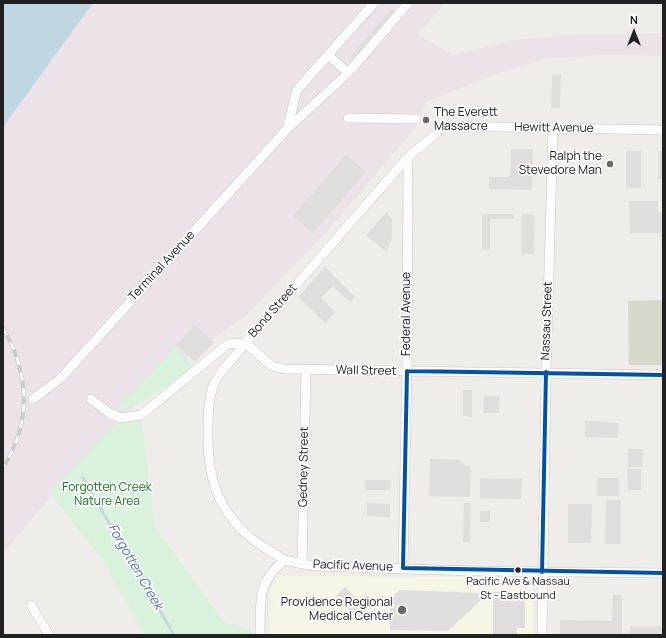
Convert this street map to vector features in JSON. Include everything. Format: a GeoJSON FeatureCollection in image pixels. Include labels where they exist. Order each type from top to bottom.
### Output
{"type":"FeatureCollection","features":[{"type":"Feature","properties":{"kind":"street","name":"Terminal Avenue"},"geometry":{"type":"LineString","coordinates":[[287,129],[297,90],[374,3]]}},
{"type":"Feature","properties":{"kind":"street","name":"Terminal Avenue"},"geometry":{"type":"LineString","coordinates":[[33,399],[61,378],[287,129],[348,73],[408,3]]}},
{"type":"Feature","properties":{"kind":"street"},"geometry":{"type":"LineString","coordinates":[[328,56],[348,73]]}},
{"type":"Feature","properties":{"kind":"street"},"geometry":{"type":"LineString","coordinates":[[348,118],[416,119]]}},
{"type":"Feature","properties":{"kind":"street","name":"Hewitt Avenue"},"geometry":{"type":"LineString","coordinates":[[408,157],[445,126],[663,130]]}},
{"type":"Feature","properties":{"kind":"street","name":"Nassau Street"},"geometry":{"type":"LineString","coordinates":[[542,635],[546,372],[553,128]]}},
{"type":"Feature","properties":{"kind":"street","name":"Bond Street"},"geometry":{"type":"LineString","coordinates":[[91,399],[109,413],[122,418],[141,415],[228,344],[245,343],[408,157]]}},
{"type":"Feature","properties":{"kind":"street","name":"Federal Avenue"},"geometry":{"type":"LineString","coordinates":[[403,568],[407,372],[408,157]]}},
{"type":"Feature","properties":{"kind":"street"},"geometry":{"type":"LineString","coordinates":[[245,343],[238,354],[222,369],[213,385],[208,414],[210,467],[216,492],[229,517],[252,539],[284,560],[271,572],[261,589],[260,635]]}},
{"type":"Feature","properties":{"kind":"street","name":"Wall Street"},"geometry":{"type":"LineString","coordinates":[[245,343],[272,366],[284,369],[407,372],[663,374]]}},
{"type":"Feature","properties":{"kind":"street","name":"Gedney Street"},"geometry":{"type":"LineString","coordinates":[[302,564],[306,370]]}},
{"type":"Feature","properties":{"kind":"street","name":"Pacific Avenue"},"geometry":{"type":"LineString","coordinates":[[284,560],[313,566],[542,572],[663,573]]}},
{"type":"Feature","properties":{"kind":"street"},"geometry":{"type":"LineString","coordinates":[[31,605],[49,635]]}},
{"type":"Feature","properties":{"kind":"shaded area"},"geometry":{"type":"Polygon","coordinates":[[[93,3],[445,3],[417,35],[453,55],[515,40],[570,34],[663,33],[663,56],[602,55],[545,59],[490,76],[426,102],[417,126],[323,236],[245,316],[164,376],[76,467],[3,553],[3,127],[93,3]]]}},
{"type":"Feature","properties":{"kind":"shaded area"},"geometry":{"type":"Polygon","coordinates":[[[392,9],[396,13],[354,61],[350,57],[392,9]]]}},
{"type":"Feature","properties":{"kind":"shaded area"},"geometry":{"type":"Polygon","coordinates":[[[552,74],[561,74],[560,108],[551,108],[552,74]]]}},
{"type":"Feature","properties":{"kind":"shaded area"},"geometry":{"type":"Polygon","coordinates":[[[511,149],[533,149],[532,190],[489,189],[489,177],[510,177],[511,149]]]}},
{"type":"Feature","properties":{"kind":"shaded area"},"geometry":{"type":"Polygon","coordinates":[[[626,151],[641,151],[641,188],[626,188],[626,151]]]}},
{"type":"Feature","properties":{"kind":"shaded area"},"geometry":{"type":"Polygon","coordinates":[[[658,151],[663,151],[663,179],[658,179],[658,151]]]}},
{"type":"Feature","properties":{"kind":"shaded area"},"geometry":{"type":"Polygon","coordinates":[[[346,155],[366,172],[313,233],[293,216],[346,155]]]}},
{"type":"Feature","properties":{"kind":"shaded area"},"geometry":{"type":"Polygon","coordinates":[[[629,201],[658,201],[658,212],[663,212],[663,274],[661,233],[630,233],[629,201]]]}},
{"type":"Feature","properties":{"kind":"shaded area"},"geometry":{"type":"Polygon","coordinates":[[[387,212],[392,220],[392,238],[386,252],[366,235],[387,212]]]}},
{"type":"Feature","properties":{"kind":"shaded area"},"geometry":{"type":"Polygon","coordinates":[[[482,214],[514,214],[514,219],[490,219],[490,250],[482,250],[482,214]]]}},
{"type":"Feature","properties":{"kind":"shaded area"},"geometry":{"type":"Polygon","coordinates":[[[521,214],[535,215],[534,254],[521,254],[521,214]]]}},
{"type":"Feature","properties":{"kind":"shaded area"},"geometry":{"type":"Polygon","coordinates":[[[325,267],[355,297],[350,302],[333,286],[321,298],[335,312],[325,323],[298,297],[325,267]]]}},
{"type":"Feature","properties":{"kind":"shaded area"},"geometry":{"type":"Polygon","coordinates":[[[663,300],[663,365],[629,365],[628,301],[663,300]]]}},
{"type":"Feature","properties":{"kind":"shaded area"},"geometry":{"type":"Polygon","coordinates":[[[195,325],[214,342],[195,362],[176,345],[195,325]]]}},
{"type":"Feature","properties":{"kind":"shaded area"},"geometry":{"type":"Polygon","coordinates":[[[463,390],[472,390],[472,417],[463,416],[463,390]]]}},
{"type":"Feature","properties":{"kind":"shaded area"},"geometry":{"type":"Polygon","coordinates":[[[484,396],[499,396],[499,413],[483,413],[484,396]]]}},
{"type":"Feature","properties":{"kind":"shaded area"},"geometry":{"type":"Polygon","coordinates":[[[585,421],[619,423],[618,438],[585,437],[585,421]]]}},
{"type":"Feature","properties":{"kind":"shaded area"},"geometry":{"type":"Polygon","coordinates":[[[628,449],[643,449],[642,467],[628,467],[628,449]]]}},
{"type":"Feature","properties":{"kind":"shaded area"},"geometry":{"type":"Polygon","coordinates":[[[430,459],[460,460],[465,466],[471,466],[470,497],[429,496],[430,459]]]}},
{"type":"Feature","properties":{"kind":"shaded area"},"geometry":{"type":"Polygon","coordinates":[[[627,469],[641,469],[641,490],[628,490],[627,469]]]}},
{"type":"Feature","properties":{"kind":"shaded area"},"geometry":{"type":"Polygon","coordinates":[[[480,478],[522,479],[521,499],[480,498],[480,478]]]}},
{"type":"Feature","properties":{"kind":"shaded area"},"geometry":{"type":"Polygon","coordinates":[[[597,478],[619,478],[619,496],[597,496],[597,478]]]}},
{"type":"Feature","properties":{"kind":"shaded area"},"geometry":{"type":"Polygon","coordinates":[[[365,480],[391,480],[391,490],[365,490],[365,480]]]}},
{"type":"Feature","properties":{"kind":"shaded area"},"geometry":{"type":"Polygon","coordinates":[[[606,500],[621,500],[621,544],[605,544],[606,500]]]}},
{"type":"Feature","properties":{"kind":"shaded area"},"geometry":{"type":"Polygon","coordinates":[[[367,503],[390,504],[390,517],[367,516],[367,503]]]}},
{"type":"Feature","properties":{"kind":"shaded area"},"geometry":{"type":"Polygon","coordinates":[[[464,503],[471,503],[470,542],[463,542],[464,503]]]}},
{"type":"Feature","properties":{"kind":"shaded area"},"geometry":{"type":"Polygon","coordinates":[[[568,504],[592,504],[591,543],[568,543],[568,504]]]}},
{"type":"Feature","properties":{"kind":"shaded area"},"geometry":{"type":"Polygon","coordinates":[[[480,511],[490,511],[490,522],[480,522],[480,511]]]}},
{"type":"Feature","properties":{"kind":"shaded area","name":"Providence Regional Medical Center"},"geometry":{"type":"Polygon","coordinates":[[[281,576],[533,577],[533,635],[269,635],[271,586],[281,576]]]}},
{"type":"Feature","properties":{"kind":"shaded area"},"geometry":{"type":"Polygon","coordinates":[[[345,587],[370,613],[361,622],[336,596],[345,587]]]}},
{"type":"Feature","properties":{"kind":"shaded area"},"geometry":{"type":"Polygon","coordinates":[[[400,590],[483,593],[483,598],[448,631],[390,630],[390,598],[400,590]]]}},
{"type":"Feature","properties":{"kind":"shaded area"},"geometry":{"type":"Polygon","coordinates":[[[493,592],[518,592],[518,600],[525,600],[525,628],[517,628],[517,635],[493,635],[493,592]]]}},
{"type":"Feature","properties":{"kind":"shaded area"},"geometry":{"type":"Polygon","coordinates":[[[613,595],[622,595],[622,635],[560,635],[560,620],[612,621],[613,595]]]}},
{"type":"Feature","properties":{"kind":"shaded area"},"geometry":{"type":"Polygon","coordinates":[[[630,626],[663,626],[663,635],[629,635],[630,626]]]}},
{"type":"Feature","properties":{"kind":"green space"},"geometry":{"type":"Polygon","coordinates":[[[175,348],[193,366],[145,401],[124,409],[116,408],[175,348]]]}},
{"type":"Feature","properties":{"kind":"green space","name":"Forgotten Creek Nature Area"},"geometry":{"type":"Polygon","coordinates":[[[141,415],[155,527],[224,623],[252,629],[252,635],[145,635],[102,559],[49,492],[121,418],[141,415]]]}},
{"type":"Feature","properties":{"kind":"water"},"geometry":{"type":"Polygon","coordinates":[[[3,3],[93,3],[3,127],[3,3]]]}},
{"type":"Feature","properties":{"kind":"waterway","name":"Forgotten Creek"},"geometry":{"type":"LineString","coordinates":[[83,478],[174,635]]}},
{"type":"Feature","properties":{"kind":"railway"},"geometry":{"type":"LineString","coordinates":[[3,328],[18,363],[23,381],[24,398],[23,415],[19,433],[3,468]]}},
{"type":"Feature","properties":{"kind":"transit line"},"geometry":{"type":"LineString","coordinates":[[407,371],[663,375]]}},
{"type":"Feature","properties":{"kind":"transit line"},"geometry":{"type":"LineString","coordinates":[[403,568],[407,371]]}},
{"type":"Feature","properties":{"kind":"transit line"},"geometry":{"type":"LineString","coordinates":[[542,572],[546,372]]}},
{"type":"Feature","properties":{"kind":"transit line"},"geometry":{"type":"LineString","coordinates":[[403,568],[663,573]]}},
{"type":"Feature","properties":{"kind":"place","name":"The Everett Massacre"},"geometry":{"type":"Point","coordinates":[426,120]}},
{"type":"Feature","properties":{"kind":"place","name":"Ralph the Stevedore Man"},"geometry":{"type":"Point","coordinates":[610,164]}},
{"type":"Feature","properties":{"kind":"place","name":"Pacific Ave & Nassau St - Eastbound"},"geometry":{"type":"Point","coordinates":[518,570]}},
{"type":"Feature","properties":{"kind":"place","name":"Providence Regional Medical Center"},"geometry":{"type":"Point","coordinates":[402,610]}}]}
